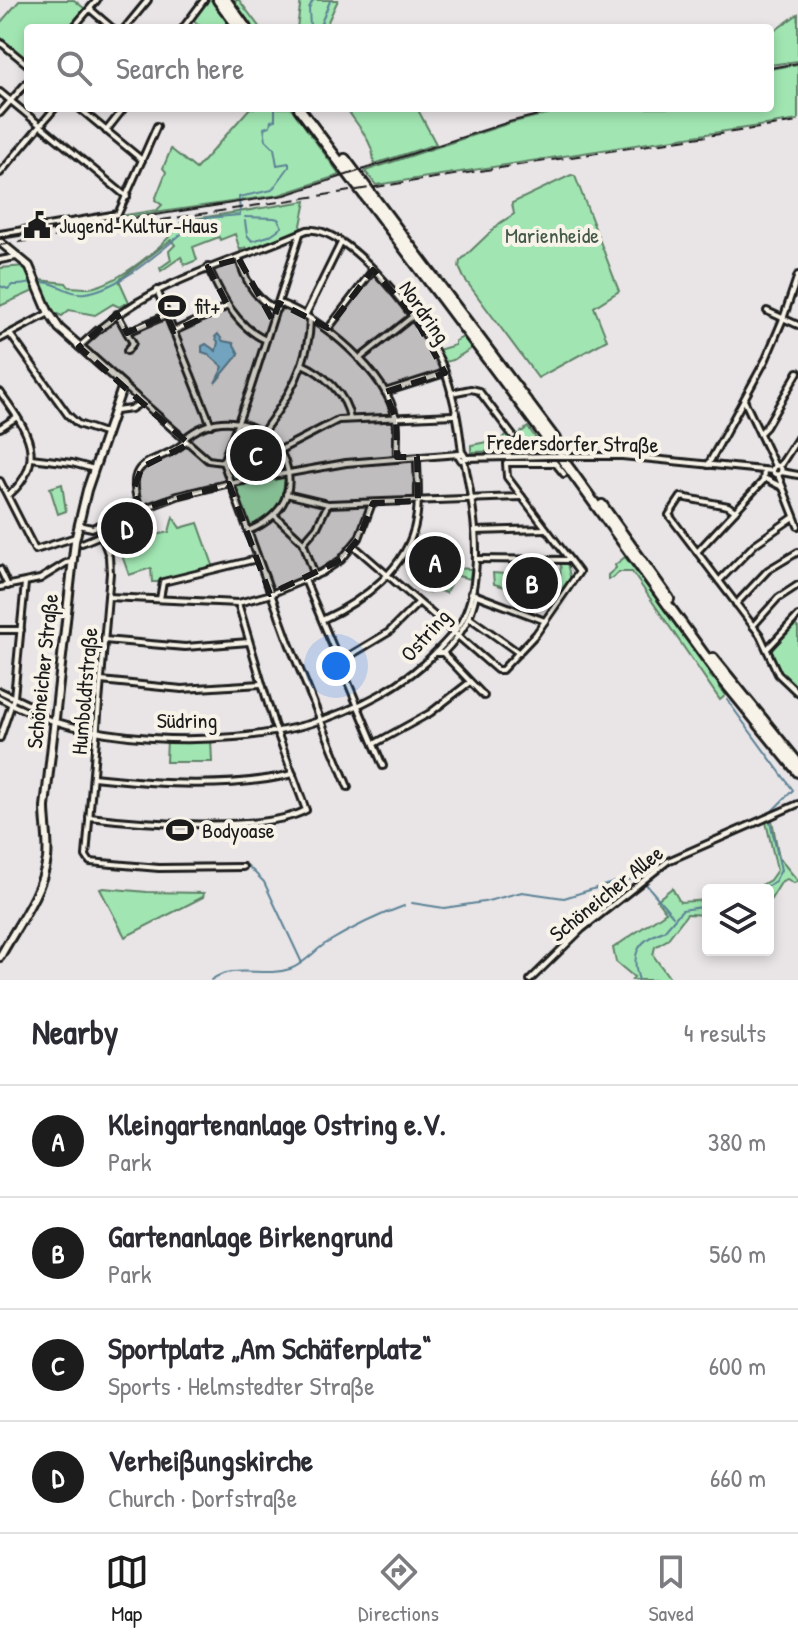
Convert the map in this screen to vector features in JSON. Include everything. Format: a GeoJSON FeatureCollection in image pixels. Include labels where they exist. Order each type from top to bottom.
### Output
{"type":"FeatureCollection","features":[{"type":"Feature","properties":{"kind":"highway"},"geometry":{"type":"LineString","coordinates":[[218,0],[236,24]]}},
{"type":"Feature","properties":{"kind":"highway"},"geometry":{"type":"LineString","coordinates":[[226,0],[243,24]]}},
{"type":"Feature","properties":{"kind":"highway"},"geometry":{"type":"LineString","coordinates":[[302,112],[563,460],[718,674],[798,772]]}},
{"type":"Feature","properties":{"kind":"highway"},"geometry":{"type":"LineString","coordinates":[[309,112],[535,413],[712,657],[798,763]]}},
{"type":"Feature","properties":{"kind":"main road"},"geometry":{"type":"LineString","coordinates":[[0,242],[29,266],[49,313],[59,328],[123,385]]}},
{"type":"Feature","properties":{"kind":"main road","name":"Schöneicher Straße"},"geometry":{"type":"LineString","coordinates":[[0,957],[39,885],[46,865],[45,807],[76,537],[94,469],[123,385]]}},
{"type":"Feature","properties":{"kind":"street"},"geometry":{"type":"LineString","coordinates":[[77,24],[97,0]]}},
{"type":"Feature","properties":{"kind":"street"},"geometry":{"type":"LineString","coordinates":[[128,24],[148,0]]}},
{"type":"Feature","properties":{"kind":"street"},"geometry":{"type":"LineString","coordinates":[[186,24],[204,0]]}},
{"type":"Feature","properties":{"kind":"street"},"geometry":{"type":"LineString","coordinates":[[90,9],[107,24]]}},
{"type":"Feature","properties":{"kind":"street"},"geometry":{"type":"LineString","coordinates":[[0,42],[24,62]]}},
{"type":"Feature","properties":{"kind":"street"},"geometry":{"type":"LineString","coordinates":[[0,113],[24,85]]}},
{"type":"Feature","properties":{"kind":"street"},"geometry":{"type":"LineString","coordinates":[[0,92],[127,197]]}},
{"type":"Feature","properties":{"kind":"street"},"geometry":{"type":"LineString","coordinates":[[0,173],[51,112]]}},
{"type":"Feature","properties":{"kind":"street"},"geometry":{"type":"LineString","coordinates":[[84,112],[142,160]]}},
{"type":"Feature","properties":{"kind":"street"},"geometry":{"type":"LineString","coordinates":[[106,131],[121,112]]}},
{"type":"Feature","properties":{"kind":"street"},"geometry":{"type":"LineString","coordinates":[[0,234],[117,215],[157,126]]}},
{"type":"Feature","properties":{"kind":"street","name":"Nordring"},"geometry":{"type":"LineString","coordinates":[[299,234],[307,230],[319,231],[341,243],[373,270],[414,316],[445,373],[462,457]]}},
{"type":"Feature","properties":{"kind":"street"},"geometry":{"type":"LineString","coordinates":[[79,347],[117,314],[157,290],[208,267],[239,259],[299,234],[279,303],[223,462],[270,594],[348,787]]}},
{"type":"Feature","properties":{"kind":"street"},"geometry":{"type":"LineString","coordinates":[[263,432],[290,394],[302,364],[308,316],[341,243]]}},
{"type":"Feature","properties":{"kind":"street"},"geometry":{"type":"LineString","coordinates":[[0,260],[18,255]]}},
{"type":"Feature","properties":{"kind":"street"},"geometry":{"type":"LineString","coordinates":[[239,259],[259,299],[277,309]]}},
{"type":"Feature","properties":{"kind":"street"},"geometry":{"type":"LineString","coordinates":[[208,267],[228,306],[250,331],[266,340]]}},
{"type":"Feature","properties":{"kind":"street"},"geometry":{"type":"LineString","coordinates":[[328,329],[373,270]]}},
{"type":"Feature","properties":{"kind":"street"},"geometry":{"type":"LineString","coordinates":[[708,465],[783,319],[798,275]]}},
{"type":"Feature","properties":{"kind":"street"},"geometry":{"type":"LineString","coordinates":[[157,290],[211,425]]}},
{"type":"Feature","properties":{"kind":"street"},"geometry":{"type":"LineString","coordinates":[[279,303],[328,329],[359,359],[385,392],[395,417],[397,457]]}},
{"type":"Feature","properties":{"kind":"street"},"geometry":{"type":"LineString","coordinates":[[174,331],[228,306]]}},
{"type":"Feature","properties":{"kind":"street"},"geometry":{"type":"LineString","coordinates":[[767,311],[798,325]]}},
{"type":"Feature","properties":{"kind":"street"},"geometry":{"type":"LineString","coordinates":[[0,339],[49,313]]}},
{"type":"Feature","properties":{"kind":"street"},"geometry":{"type":"LineString","coordinates":[[117,314],[133,346],[127,351]]}},
{"type":"Feature","properties":{"kind":"street"},"geometry":{"type":"LineString","coordinates":[[127,332],[167,315]]}},
{"type":"Feature","properties":{"kind":"street"},"geometry":{"type":"LineString","coordinates":[[359,359],[414,316]]}},
{"type":"Feature","properties":{"kind":"street"},"geometry":{"type":"LineString","coordinates":[[10,334],[68,415],[78,424],[107,434]]}},
{"type":"Feature","properties":{"kind":"street"},"geometry":{"type":"LineString","coordinates":[[302,364],[331,386],[346,407],[350,419]]}},
{"type":"Feature","properties":{"kind":"street"},"geometry":{"type":"LineString","coordinates":[[760,433],[798,372]]}},
{"type":"Feature","properties":{"kind":"street"},"geometry":{"type":"LineString","coordinates":[[385,392],[445,373]]}},
{"type":"Feature","properties":{"kind":"street"},"geometry":{"type":"LineString","coordinates":[[123,385],[208,460],[223,462]]}},
{"type":"Feature","properties":{"kind":"street"},"geometry":{"type":"LineString","coordinates":[[451,393],[471,389],[479,391],[513,436]]}},
{"type":"Feature","properties":{"kind":"street"},"geometry":{"type":"LineString","coordinates":[[0,392],[29,439],[31,458],[24,478],[9,495]]}},
{"type":"Feature","properties":{"kind":"street"},"geometry":{"type":"LineString","coordinates":[[744,400],[778,470],[798,526]]}},
{"type":"Feature","properties":{"kind":"street"},"geometry":{"type":"LineString","coordinates":[[116,411],[131,409],[142,402]]}},
{"type":"Feature","properties":{"kind":"street"},"geometry":{"type":"LineString","coordinates":[[280,450],[330,423],[350,419],[455,415]]}},
{"type":"Feature","properties":{"kind":"street"},"geometry":{"type":"LineString","coordinates":[[0,428],[17,417]]}},
{"type":"Feature","properties":{"kind":"street"},"geometry":{"type":"LineString","coordinates":[[140,509],[134,488],[140,470],[149,460],[179,447],[211,425],[238,425],[263,432],[280,450],[287,473],[286,494],[274,515],[247,531]]}},
{"type":"Feature","properties":{"kind":"street"},"geometry":{"type":"LineString","coordinates":[[778,470],[798,438]]}},
{"type":"Feature","properties":{"kind":"street","name":"Fredersdorfer Straße"},"geometry":{"type":"LineString","coordinates":[[98,525],[188,493],[287,473],[397,457],[622,456],[778,470],[796,475]]}},
{"type":"Feature","properties":{"kind":"street"},"geometry":{"type":"LineString","coordinates":[[322,620],[357,601],[387,575],[410,540],[418,501],[417,457]]}},
{"type":"Feature","properties":{"kind":"street","name":"Ostring"},"geometry":{"type":"LineString","coordinates":[[443,653],[470,618],[474,593],[475,531],[462,457]]}},
{"type":"Feature","properties":{"kind":"street"},"geometry":{"type":"LineString","coordinates":[[31,458],[94,469]]}},
{"type":"Feature","properties":{"kind":"street"},"geometry":{"type":"LineString","coordinates":[[354,546],[499,670],[519,653],[579,573],[507,477],[506,463],[555,463],[564,474]]}},
{"type":"Feature","properties":{"kind":"street"},"geometry":{"type":"LineString","coordinates":[[697,552],[764,478],[764,471]]}},
{"type":"Feature","properties":{"kind":"street"},"geometry":{"type":"LineString","coordinates":[[764,478],[782,487]]}},
{"type":"Feature","properties":{"kind":"street"},"geometry":{"type":"LineString","coordinates":[[0,481],[35,550],[76,537]]}},
{"type":"Feature","properties":{"kind":"street"},"geometry":{"type":"LineString","coordinates":[[286,494],[328,504],[522,497]]}},
{"type":"Feature","properties":{"kind":"street"},"geometry":{"type":"LineString","coordinates":[[735,511],[728,506],[681,497],[669,515],[753,626],[778,674],[798,693]]}},
{"type":"Feature","properties":{"kind":"street"},"geometry":{"type":"LineString","coordinates":[[108,597],[238,603],[270,594],[315,576],[335,564],[354,546],[366,526],[372,503]]}},
{"type":"Feature","properties":{"kind":"street"},"geometry":{"type":"LineString","coordinates":[[303,542],[317,527],[328,504]]}},
{"type":"Feature","properties":{"kind":"street"},"geometry":{"type":"LineString","coordinates":[[274,515],[303,542],[315,576]]}},
{"type":"Feature","properties":{"kind":"street"},"geometry":{"type":"LineString","coordinates":[[719,581],[755,544],[794,517]]}},
{"type":"Feature","properties":{"kind":"street"},"geometry":{"type":"LineString","coordinates":[[78,525],[92,528],[98,525]]}},
{"type":"Feature","properties":{"kind":"street","name":"Humboldtstraße"},"geometry":{"type":"LineString","coordinates":[[98,525],[110,563],[88,861],[159,868],[243,867]]}},
{"type":"Feature","properties":{"kind":"street"},"geometry":{"type":"LineString","coordinates":[[475,531],[546,529]]}},
{"type":"Feature","properties":{"kind":"street"},"geometry":{"type":"LineString","coordinates":[[82,543],[101,535]]}},
{"type":"Feature","properties":{"kind":"street"},"geometry":{"type":"LineString","coordinates":[[736,604],[768,570],[798,552]]}},
{"type":"Feature","properties":{"kind":"street"},"geometry":{"type":"LineString","coordinates":[[160,599],[163,582],[257,559]]}},
{"type":"Feature","properties":{"kind":"street"},"geometry":{"type":"LineString","coordinates":[[476,559],[570,560]]}},
{"type":"Feature","properties":{"kind":"street"},"geometry":{"type":"LineString","coordinates":[[0,587],[47,577],[72,562]]}},
{"type":"Feature","properties":{"kind":"street"},"geometry":{"type":"LineString","coordinates":[[0,569],[8,586]]}},
{"type":"Feature","properties":{"kind":"street"},"geometry":{"type":"LineString","coordinates":[[305,580],[383,766]]}},
{"type":"Feature","properties":{"kind":"street"},"geometry":{"type":"LineString","coordinates":[[0,738],[13,702],[25,583]]}},
{"type":"Feature","properties":{"kind":"street"},"geometry":{"type":"LineString","coordinates":[[753,626],[778,598],[798,585]]}},
{"type":"Feature","properties":{"kind":"street"},"geometry":{"type":"LineString","coordinates":[[474,593],[545,621]]}},
{"type":"Feature","properties":{"kind":"street","name":"Ostring"},"geometry":{"type":"LineString","coordinates":[[320,720],[357,704],[417,671],[457,634],[474,593]]}},
{"type":"Feature","properties":{"kind":"street"},"geometry":{"type":"LineString","coordinates":[[89,817],[170,824],[228,823],[287,817],[306,810],[276,730],[238,603]]}},
{"type":"Feature","properties":{"kind":"street"},"geometry":{"type":"LineString","coordinates":[[339,662],[382,637],[406,618],[418,603]]}},
{"type":"Feature","properties":{"kind":"street"},"geometry":{"type":"LineString","coordinates":[[767,649],[798,616]]}},
{"type":"Feature","properties":{"kind":"street"},"geometry":{"type":"LineString","coordinates":[[470,618],[519,653]]}},
{"type":"Feature","properties":{"kind":"street"},"geometry":{"type":"LineString","coordinates":[[0,630],[22,630]]}},
{"type":"Feature","properties":{"kind":"street"},"geometry":{"type":"LineString","coordinates":[[104,640],[185,647],[249,642]]}},
{"type":"Feature","properties":{"kind":"street"},"geometry":{"type":"LineString","coordinates":[[436,653],[443,653],[484,696]]}},
{"type":"Feature","properties":{"kind":"street"},"geometry":{"type":"LineString","coordinates":[[101,681],[182,689],[261,684]]}},
{"type":"Feature","properties":{"kind":"street"},"geometry":{"type":"LineString","coordinates":[[374,744],[430,713],[470,682]]}},
{"type":"Feature","properties":{"kind":"street"},"geometry":{"type":"LineString","coordinates":[[0,691],[13,702]]}},
{"type":"Feature","properties":{"kind":"street"},"geometry":{"type":"LineString","coordinates":[[0,698],[13,702]]}},
{"type":"Feature","properties":{"kind":"street","name":"Südring"},"geometry":{"type":"LineString","coordinates":[[13,702],[54,721],[96,730],[182,738],[244,735],[320,720]]}},
{"type":"Feature","properties":{"kind":"street"},"geometry":{"type":"LineString","coordinates":[[93,777],[185,784],[250,781],[293,774]]}},
{"type":"Feature","properties":{"kind":"street","name":"Schöneicher Allee"},"geometry":{"type":"LineString","coordinates":[[530,980],[578,932],[668,861],[798,804]]}},
{"type":"Feature","properties":{"kind":"highlighted area"},"geometry":{"type":"Polygon","coordinates":[[[239,259],[273,321],[279,303],[328,328],[373,270],[414,316],[445,373],[385,392],[396,419],[397,457],[417,457],[418,501],[373,503],[359,538],[341,560],[270,594],[229,484],[140,509],[134,488],[142,467],[189,444],[79,347],[117,314],[127,333],[167,315],[174,331],[228,306],[208,267],[239,259]]]}},
{"type":"Feature","properties":{"kind":"green space"},"geometry":{"type":"Polygon","coordinates":[[[20,0],[74,0],[85,9],[72,24],[24,24],[24,59],[0,39],[0,23],[20,0]]]}},
{"type":"Feature","properties":{"kind":"green space"},"geometry":{"type":"Polygon","coordinates":[[[211,0],[229,24],[198,24],[193,20],[211,0]]]}},
{"type":"Feature","properties":{"kind":"green space"},"geometry":{"type":"Polygon","coordinates":[[[230,0],[239,0],[257,24],[248,24],[230,0]]]}},
{"type":"Feature","properties":{"kind":"green space"},"geometry":{"type":"Polygon","coordinates":[[[301,0],[338,0],[327,24],[298,24],[301,0]]]}},
{"type":"Feature","properties":{"kind":"green space"},"geometry":{"type":"Polygon","coordinates":[[[798,14],[798,61],[774,64],[774,31],[798,14]]]}},
{"type":"Feature","properties":{"kind":"green space"},"geometry":{"type":"Polygon","coordinates":[[[798,64],[798,120],[376,185],[365,171],[510,123],[555,112],[774,112],[774,68],[798,64]]]}},
{"type":"Feature","properties":{"kind":"green space"},"geometry":{"type":"Polygon","coordinates":[[[246,112],[294,112],[340,175],[279,195],[113,219],[157,210],[162,205],[155,200],[171,149],[196,169],[246,112]]]}},
{"type":"Feature","properties":{"kind":"green space"},"geometry":{"type":"Polygon","coordinates":[[[349,112],[419,112],[436,144],[374,164],[368,141],[349,112]]]}},
{"type":"Feature","properties":{"kind":"green space","name":"Marienheide"},"geometry":{"type":"Polygon","coordinates":[[[571,175],[575,176],[619,291],[594,307],[607,340],[538,378],[459,267],[460,261],[500,223],[514,214],[512,203],[571,175]]]}},
{"type":"Feature","properties":{"kind":"green space"},"geometry":{"type":"Polygon","coordinates":[[[306,201],[300,230],[248,251],[246,247],[240,250],[235,234],[220,240],[219,237],[193,247],[197,260],[185,265],[181,257],[161,271],[160,268],[171,260],[169,251],[175,245],[171,240],[119,280],[129,302],[119,307],[113,304],[95,315],[69,310],[62,316],[52,312],[39,280],[66,283],[69,287],[101,285],[140,262],[165,241],[182,221],[306,201]]]}},
{"type":"Feature","properties":{"kind":"green space"},"geometry":{"type":"Polygon","coordinates":[[[26,266],[36,290],[0,306],[0,268],[26,266]]]}},
{"type":"Feature","properties":{"kind":"green space"},"geometry":{"type":"Polygon","coordinates":[[[463,337],[472,348],[444,362],[438,350],[455,345],[455,341],[463,337]]]}},
{"type":"Feature","properties":{"kind":"green space"},"geometry":{"type":"Polygon","coordinates":[[[528,427],[544,450],[471,452],[471,445],[487,442],[489,448],[509,433],[512,439],[528,427]]]}},
{"type":"Feature","properties":{"kind":"green space"},"geometry":{"type":"Polygon","coordinates":[[[241,428],[265,437],[285,470],[232,480],[228,462],[241,428]]]}},
{"type":"Feature","properties":{"kind":"green space"},"geometry":{"type":"Polygon","coordinates":[[[285,476],[281,498],[270,517],[268,515],[261,520],[263,522],[249,529],[233,486],[285,476]]]}},
{"type":"Feature","properties":{"kind":"green space"},"geometry":{"type":"Polygon","coordinates":[[[62,484],[66,511],[58,514],[50,488],[62,484]]]}},
{"type":"Feature","properties":{"kind":"green space"},"geometry":{"type":"Polygon","coordinates":[[[173,517],[180,528],[198,523],[214,568],[159,582],[152,582],[151,568],[129,575],[118,544],[143,534],[144,538],[150,537],[146,536],[145,530],[150,529],[152,536],[169,532],[173,517]]]}},
{"type":"Feature","properties":{"kind":"green space"},"geometry":{"type":"Polygon","coordinates":[[[425,542],[455,546],[455,568],[471,569],[470,579],[454,575],[446,593],[424,590],[426,586],[409,574],[425,542]]]}},
{"type":"Feature","properties":{"kind":"green space"},"geometry":{"type":"Polygon","coordinates":[[[625,557],[711,671],[710,676],[713,679],[715,676],[722,686],[720,688],[726,695],[720,700],[632,572],[619,572],[608,579],[615,565],[625,557]]]}},
{"type":"Feature","properties":{"kind":"green space"},"geometry":{"type":"Polygon","coordinates":[[[561,562],[567,563],[571,581],[556,602],[494,584],[493,573],[560,578],[561,562]]]}},
{"type":"Feature","properties":{"kind":"green space"},"geometry":{"type":"Polygon","coordinates":[[[792,622],[798,628],[798,690],[785,680],[769,655],[792,622]]]}},
{"type":"Feature","properties":{"kind":"green space"},"geometry":{"type":"Polygon","coordinates":[[[167,739],[211,739],[212,762],[166,762],[167,739]]]}},
{"type":"Feature","properties":{"kind":"green space"},"geometry":{"type":"Polygon","coordinates":[[[772,820],[779,858],[798,881],[782,881],[774,894],[774,884],[763,884],[777,870],[766,822],[772,820]]]}},
{"type":"Feature","properties":{"kind":"green space"},"geometry":{"type":"Polygon","coordinates":[[[672,888],[680,902],[702,900],[702,915],[687,914],[667,940],[655,947],[653,955],[671,980],[632,980],[634,977],[616,962],[613,948],[666,912],[657,900],[672,888]]]}},
{"type":"Feature","properties":{"kind":"green space"},"geometry":{"type":"Polygon","coordinates":[[[100,889],[204,893],[203,897],[125,937],[100,889]]]}},
{"type":"Feature","properties":{"kind":"water"},"geometry":{"type":"Polygon","coordinates":[[[218,334],[223,341],[233,343],[239,354],[215,383],[223,367],[202,352],[202,346],[206,344],[216,351],[218,342],[215,337],[218,334]]]}},
{"type":"Feature","properties":{"kind":"waterway"},"geometry":{"type":"LineString","coordinates":[[310,24],[309,8],[313,0]]}},
{"type":"Feature","properties":{"kind":"waterway"},"geometry":{"type":"LineString","coordinates":[[321,24],[330,1]]}},
{"type":"Feature","properties":{"kind":"waterway"},"geometry":{"type":"LineString","coordinates":[[0,286],[8,289],[12,285],[45,282],[75,293],[99,290],[143,265],[195,223],[206,218],[240,215],[239,197],[272,190],[289,167],[289,163],[277,165],[274,148],[266,140],[264,128],[275,120],[275,112]]}},
{"type":"Feature","properties":{"kind":"waterway"},"geometry":{"type":"LineString","coordinates":[[245,217],[278,219],[282,227],[269,236],[252,241],[247,235],[245,221]]}},
{"type":"Feature","properties":{"kind":"waterway"},"geometry":{"type":"LineString","coordinates":[[468,613],[473,597]]}},
{"type":"Feature","properties":{"kind":"waterway"},"geometry":{"type":"LineString","coordinates":[[441,650],[455,637]]}},
{"type":"Feature","properties":{"kind":"waterway"},"geometry":{"type":"LineString","coordinates":[[727,700],[793,790],[771,812]]}},
{"type":"Feature","properties":{"kind":"waterway"},"geometry":{"type":"LineString","coordinates":[[770,821],[781,870],[771,884]]}},
{"type":"Feature","properties":{"kind":"waterway"},"geometry":{"type":"LineString","coordinates":[[247,865],[264,882],[302,963]]}},
{"type":"Feature","properties":{"kind":"waterway"},"geometry":{"type":"LineString","coordinates":[[412,903],[444,908],[522,892],[564,898],[622,880],[640,879]]}},
{"type":"Feature","properties":{"kind":"waterway"},"geometry":{"type":"LineString","coordinates":[[645,883],[673,916]]}},
{"type":"Feature","properties":{"kind":"waterway"},"geometry":{"type":"LineString","coordinates":[[211,980],[229,972],[290,969],[344,933],[404,906]]}},
{"type":"Feature","properties":{"kind":"waterway"},"geometry":{"type":"LineString","coordinates":[[639,980],[635,963],[642,944],[664,931],[682,910],[702,907]]}},
{"type":"Feature","properties":{"kind":"tram line"},"geometry":{"type":"LineString","coordinates":[[774,67],[798,63]]}},
{"type":"Feature","properties":{"kind":"tram line"},"geometry":{"type":"LineString","coordinates":[[0,239],[285,195],[509,122],[550,112]]}},
{"type":"Feature","properties":{"kind":"railway"},"geometry":{"type":"LineString","coordinates":[[0,245],[798,122]]}},
{"type":"Feature","properties":{"kind":"place","name":"Jugend-Kultur-Haus"},"geometry":{"type":"Point","coordinates":[37,225]}},
{"type":"Feature","properties":{"kind":"place","name":"fit+"},"geometry":{"type":"Point","coordinates":[172,306]}},
{"type":"Feature","properties":{"kind":"place","name":"Sportplatz „Am Schäferplatz“"},"geometry":{"type":"Point","coordinates":[256,455]}},
{"type":"Feature","properties":{"kind":"place","name":"Verheißungskirche"},"geometry":{"type":"Point","coordinates":[127,528]}},
{"type":"Feature","properties":{"kind":"place","name":"Kleingartenanlage Ostring e.V."},"geometry":{"type":"Point","coordinates":[435,562]}},
{"type":"Feature","properties":{"kind":"place","name":"Gartenanlage Birkengrund"},"geometry":{"type":"Point","coordinates":[532,583]}},
{"type":"Feature","properties":{"kind":"place","name":"Bodyoase"},"geometry":{"type":"Point","coordinates":[180,830]}}]}
